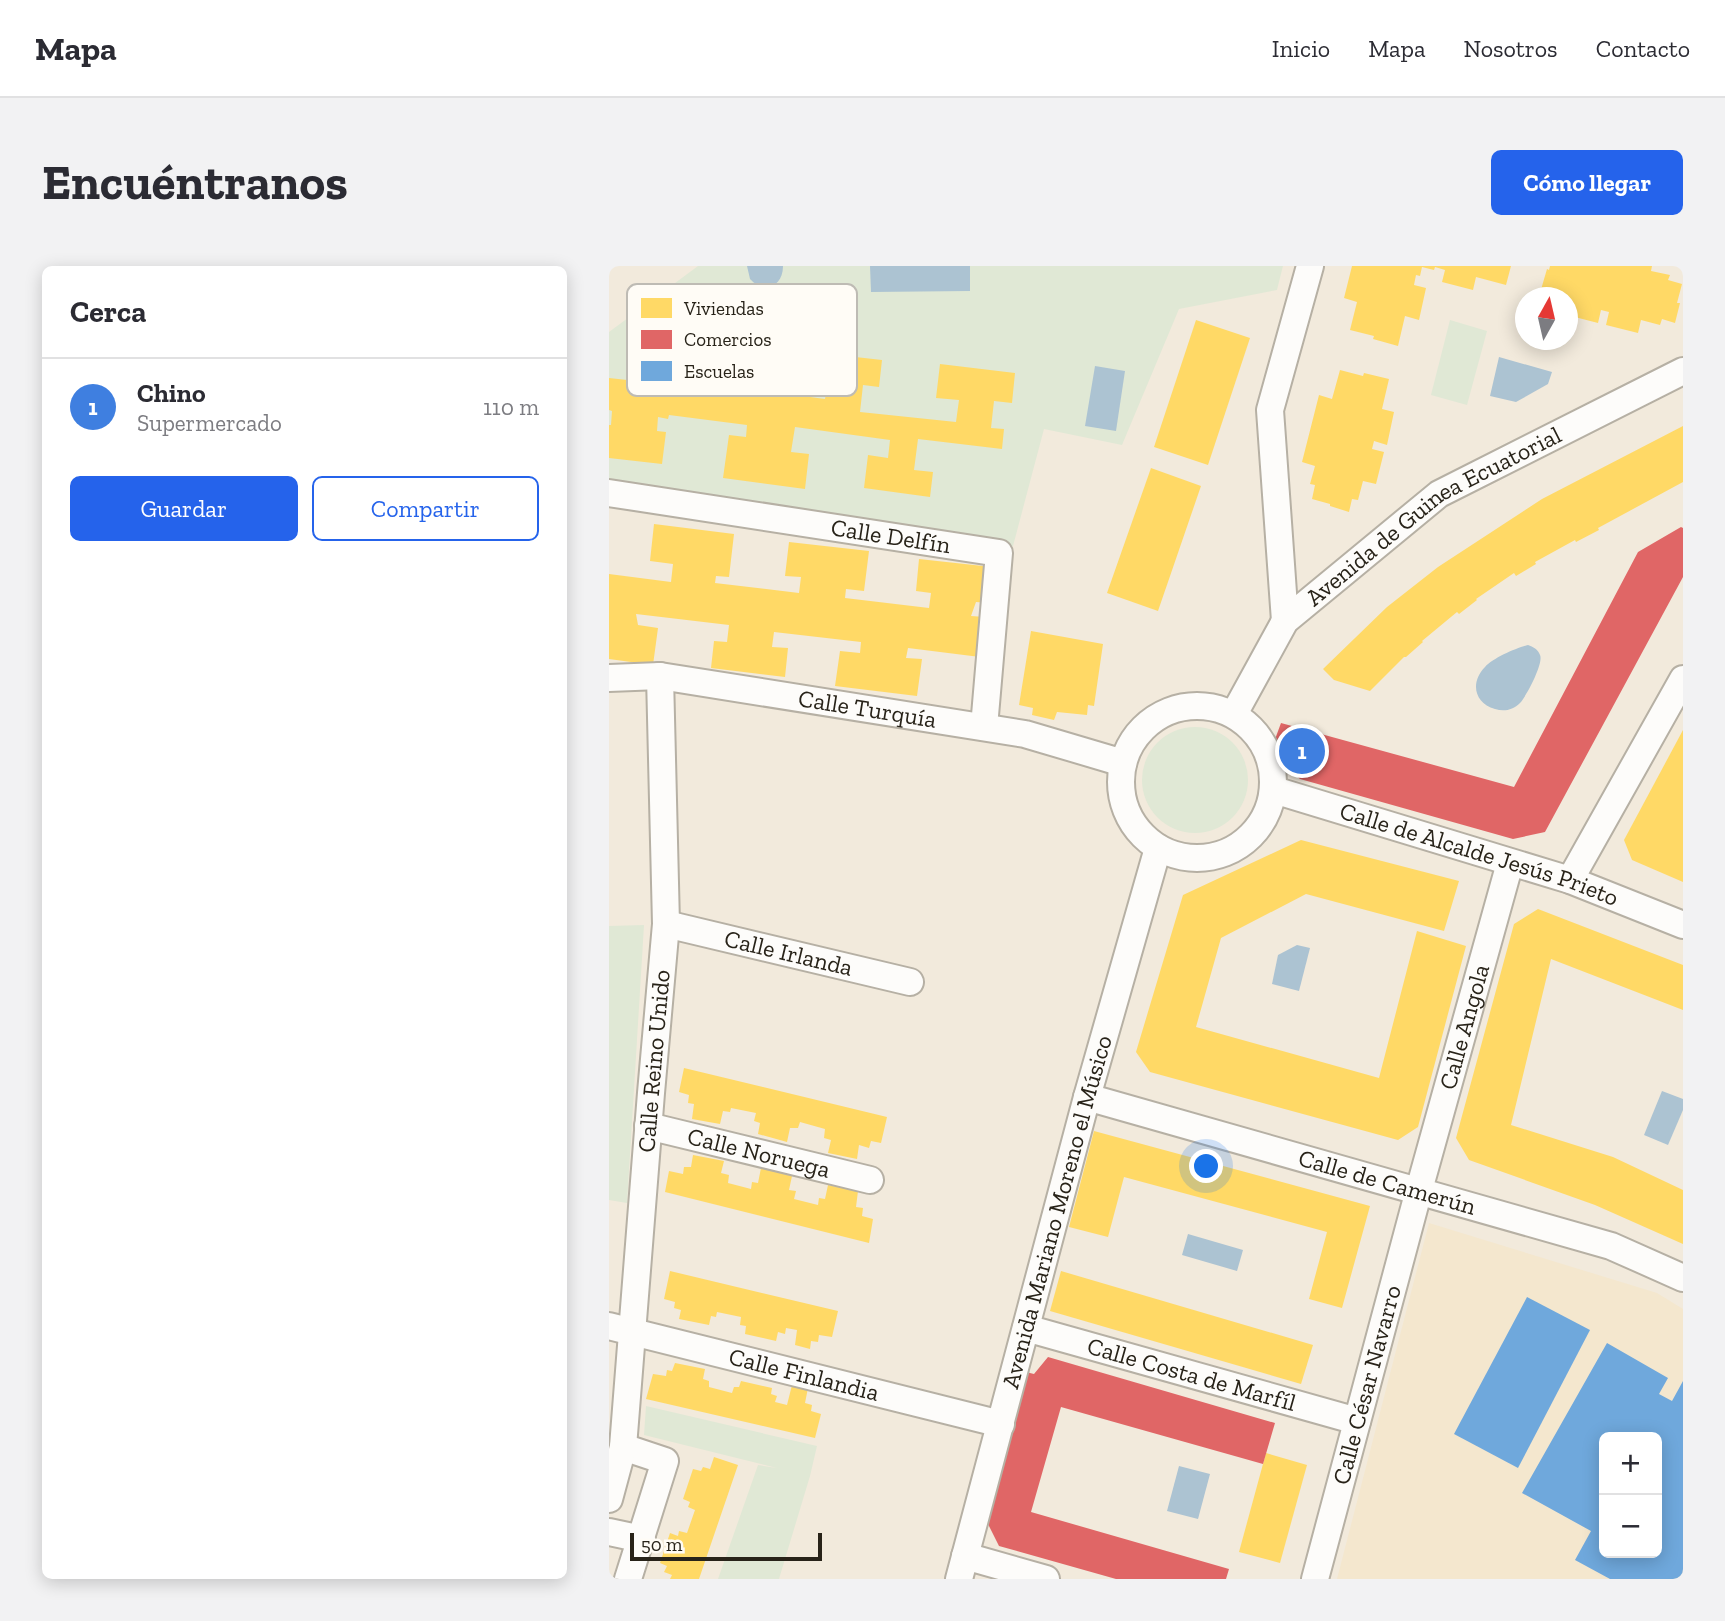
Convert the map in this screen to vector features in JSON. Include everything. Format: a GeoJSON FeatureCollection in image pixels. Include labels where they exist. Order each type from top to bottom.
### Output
{"type":"FeatureCollection","features":[{"type":"Feature","properties":{"kind":"street"},"geometry":{"type":"LineString","coordinates":[[1285,621],[1270,410],[1310,266]]}},
{"type":"Feature","properties":{"kind":"street","name":"Avenida de Guinea Ecuatorial"},"geometry":{"type":"LineString","coordinates":[[1234,714],[1285,621],[1439,494],[1683,371]]}},
{"type":"Feature","properties":{"kind":"street","name":"Calle Delfín"},"geometry":{"type":"LineString","coordinates":[[609,493],[999,553],[984,727]]}},
{"type":"Feature","properties":{"kind":"street","name":"Calle Turquía"},"geometry":{"type":"LineString","coordinates":[[609,678],[660,676],[984,727],[1025,734],[1123,763]]}},
{"type":"Feature","properties":{"kind":"street","name":"Calle Reino Unido"},"geometry":{"type":"LineString","coordinates":[[609,1499],[623,1447],[620,1329],[648,1126],[666,925],[660,676]]}},
{"type":"Feature","properties":{"kind":"street"},"geometry":{"type":"LineString","coordinates":[[1570,880],[1683,679]]}},
{"type":"Feature","properties":{"kind":"street"},"geometry":{"type":"LineString","coordinates":[[1204,706],[1234,714],[1255,731],[1272,762],[1274,790],[1269,809],[1257,831],[1236,848],[1209,858],[1170,853],[1159,848],[1145,837],[1127,812],[1121,786],[1123,763],[1132,742],[1150,721],[1174,709],[1204,706]]}},
{"type":"Feature","properties":{"kind":"street","name":"Calle de Alcalde Jesús Prieto"},"geometry":{"type":"LineString","coordinates":[[1274,790],[1570,880],[1683,925]]}},
{"type":"Feature","properties":{"kind":"street","name":"Avenida Mariano Moreno el Músico"},"geometry":{"type":"LineString","coordinates":[[962,1567],[1087,1097],[1159,848]]}},
{"type":"Feature","properties":{"kind":"street","name":"Calle Angola"},"geometry":{"type":"LineString","coordinates":[[1419,1190],[1510,863]]}},
{"type":"Feature","properties":{"kind":"street","name":"Calle Irlanda"},"geometry":{"type":"LineString","coordinates":[[666,925],[910,982]]}},
{"type":"Feature","properties":{"kind":"street","name":"Calle de Camerún"},"geometry":{"type":"LineString","coordinates":[[1087,1097],[1611,1246],[1683,1278]]}},
{"type":"Feature","properties":{"kind":"street","name":"Calle Noruega"},"geometry":{"type":"LineString","coordinates":[[648,1126],[870,1180]]}},
{"type":"Feature","properties":{"kind":"street","name":"Calle César Navarro"},"geometry":{"type":"LineString","coordinates":[[1315,1579],[1419,1190]]}},
{"type":"Feature","properties":{"kind":"street","name":"Calle Costa de Marfíl"},"geometry":{"type":"LineString","coordinates":[[1026,1328],[1357,1421]]}},
{"type":"Feature","properties":{"kind":"street","name":"Calle Finlandia"},"geometry":{"type":"LineString","coordinates":[[620,1329],[1001,1424]]}},
{"type":"Feature","properties":{"kind":"street"},"geometry":{"type":"LineString","coordinates":[[623,1447],[665,1461],[628,1579]]}},
{"type":"Feature","properties":{"kind":"street"},"geometry":{"type":"LineString","coordinates":[[609,1532],[642,1539]]}},
{"type":"Feature","properties":{"kind":"street"},"geometry":{"type":"LineString","coordinates":[[962,1567],[1046,1579]]}},
{"type":"Feature","properties":{"kind":"shaded area"},"geometry":{"type":"Polygon","coordinates":[[[1429,1223],[1657,1293],[1683,1309],[1683,1579],[1337,1579],[1429,1223]]]}},
{"type":"Feature","properties":{"kind":"green space"},"geometry":{"type":"Polygon","coordinates":[[[698,266],[1283,266],[1277,290],[1179,309],[1122,445],[1044,429],[1013,546],[609,483],[609,332],[627,319],[627,396],[857,396],[857,284],[674,284],[698,266]]]}},
{"type":"Feature","properties":{"kind":"green space"},"geometry":{"type":"Polygon","coordinates":[[[1450,320],[1487,331],[1467,405],[1431,395],[1450,320]]]}},
{"type":"Feature","properties":{"kind":"green space"},"geometry":{"type":"Polygon","coordinates":[[[1195,727],[1215,731],[1232,743],[1244,760],[1248,780],[1244,800],[1232,817],[1215,829],[1195,833],[1175,829],[1158,817],[1146,800],[1142,780],[1146,760],[1158,743],[1175,731],[1195,727]]]}},
{"type":"Feature","properties":{"kind":"green space"},"geometry":{"type":"Polygon","coordinates":[[[644,925],[627,1203],[609,1200],[609,926],[644,925]]]}},
{"type":"Feature","properties":{"kind":"green space"},"geometry":{"type":"Polygon","coordinates":[[[646,1406],[817,1446],[779,1579],[718,1579],[758,1465],[777,1468],[644,1435],[646,1406]]]}},
{"type":"Feature","properties":{"kind":"water"},"geometry":{"type":"Polygon","coordinates":[[[747,266],[783,266],[780,279],[775,284],[755,284],[750,279],[747,266]]]}},
{"type":"Feature","properties":{"kind":"water"},"geometry":{"type":"Polygon","coordinates":[[[870,266],[970,266],[970,291],[871,292],[870,266]]]}},
{"type":"Feature","properties":{"kind":"water"},"geometry":{"type":"Polygon","coordinates":[[[1499,357],[1552,372],[1548,384],[1516,402],[1490,396],[1499,357]]]}},
{"type":"Feature","properties":{"kind":"water"},"geometry":{"type":"Polygon","coordinates":[[[1095,366],[1125,371],[1116,431],[1085,426],[1095,366]]]}},
{"type":"Feature","properties":{"kind":"water"},"geometry":{"type":"Polygon","coordinates":[[[1528,645],[1538,651],[1541,659],[1523,700],[1508,710],[1498,710],[1482,702],[1476,691],[1480,673],[1499,657],[1528,645]]]}},
{"type":"Feature","properties":{"kind":"water"},"geometry":{"type":"Polygon","coordinates":[[[1297,945],[1310,948],[1299,991],[1272,984],[1278,955],[1297,945]]]}},
{"type":"Feature","properties":{"kind":"water"},"geometry":{"type":"Polygon","coordinates":[[[1662,1091],[1683,1099],[1683,1110],[1668,1145],[1644,1135],[1662,1091]]]}},
{"type":"Feature","properties":{"kind":"water"},"geometry":{"type":"Polygon","coordinates":[[[1188,1234],[1243,1250],[1237,1271],[1182,1255],[1188,1234]]]}},
{"type":"Feature","properties":{"kind":"water"},"geometry":{"type":"Polygon","coordinates":[[[1179,1466],[1210,1474],[1198,1519],[1167,1511],[1179,1466]]]}},
{"type":"Feature","properties":{"kind":"building: Viviendas"},"geometry":{"type":"Polygon","coordinates":[[[1352,266],[1511,266],[1506,285],[1476,277],[1473,290],[1442,282],[1445,270],[1422,267],[1420,276],[1416,275],[1414,285],[1426,288],[1419,320],[1405,316],[1398,346],[1350,330],[1357,302],[1344,298],[1352,266]]]}},
{"type":"Feature","properties":{"kind":"building: Viviendas"},"geometry":{"type":"Polygon","coordinates":[[[1550,266],[1652,266],[1651,271],[1670,275],[1668,280],[1682,284],[1675,323],[1662,319],[1660,325],[1641,320],[1638,333],[1606,325],[1609,312],[1601,310],[1598,323],[1578,318],[1578,287],[1542,287],[1547,269],[1549,270],[1550,266]]]}},
{"type":"Feature","properties":{"kind":"building: Viviendas"},"geometry":{"type":"Polygon","coordinates":[[[1196,320],[1250,338],[1208,465],[1154,447],[1196,320]]]}},
{"type":"Feature","properties":{"kind":"building: Viviendas"},"geometry":{"type":"Polygon","coordinates":[[[857,357],[882,360],[879,387],[863,385],[860,412],[956,422],[959,400],[936,398],[940,364],[1015,373],[1012,403],[994,401],[991,428],[1004,429],[1002,449],[918,439],[914,470],[933,472],[930,497],[864,488],[868,455],[888,458],[890,440],[795,427],[791,452],[809,454],[805,489],[723,478],[729,435],[746,437],[747,425],[669,415],[668,419],[658,417],[657,431],[666,432],[662,464],[609,458],[609,425],[612,411],[609,410],[609,378],[627,380],[627,396],[802,396],[825,399],[826,396],[857,396],[857,357]]]}},
{"type":"Feature","properties":{"kind":"building: Viviendas"},"geometry":{"type":"Polygon","coordinates":[[[1340,370],[1389,379],[1382,409],[1394,412],[1387,445],[1374,441],[1372,449],[1384,452],[1376,484],[1363,481],[1358,500],[1352,499],[1349,512],[1312,499],[1315,485],[1310,484],[1315,466],[1302,462],[1319,395],[1332,399],[1340,370]]]}},
{"type":"Feature","properties":{"kind":"building: Viviendas"},"geometry":{"type":"Polygon","coordinates":[[[1683,426],[1683,482],[1598,528],[1599,530],[1535,562],[1536,564],[1516,576],[1514,573],[1459,614],[1457,612],[1404,657],[1370,691],[1334,680],[1323,669],[1387,607],[1438,567],[1542,499],[1683,426]]]}},
{"type":"Feature","properties":{"kind":"building: Viviendas"},"geometry":{"type":"Polygon","coordinates":[[[1151,468],[1201,486],[1158,611],[1107,593],[1151,468]]]}},
{"type":"Feature","properties":{"kind":"building: Viviendas"},"geometry":{"type":"Polygon","coordinates":[[[654,524],[734,534],[729,577],[716,576],[715,583],[799,593],[801,577],[785,576],[789,542],[869,551],[864,591],[846,589],[845,598],[929,608],[931,593],[916,591],[919,559],[992,567],[988,603],[976,602],[971,616],[985,617],[980,657],[908,648],[906,658],[922,659],[917,696],[835,686],[840,651],[860,653],[861,642],[774,632],[772,647],[788,648],[785,677],[711,668],[714,641],[727,642],[729,625],[636,614],[638,625],[658,628],[653,665],[609,659],[609,574],[671,582],[673,564],[650,561],[654,524]]]}},
{"type":"Feature","properties":{"kind":"building: Viviendas"},"geometry":{"type":"Polygon","coordinates":[[[1031,631],[1103,644],[1094,706],[1088,705],[1087,715],[1057,712],[1054,720],[1032,715],[1033,708],[1019,705],[1031,631]]]}},
{"type":"Feature","properties":{"kind":"building: Viviendas"},"geometry":{"type":"Polygon","coordinates":[[[1683,730],[1683,882],[1632,860],[1624,840],[1683,730]]]}},
{"type":"Feature","properties":{"kind":"building: Viviendas"},"geometry":{"type":"Polygon","coordinates":[[[1301,840],[1459,881],[1444,931],[1306,894],[1221,938],[1196,1027],[1379,1078],[1417,931],[1466,946],[1418,1127],[1398,1140],[1150,1072],[1136,1052],[1183,895],[1301,840]]]}},
{"type":"Feature","properties":{"kind":"building: Viviendas"},"geometry":{"type":"Polygon","coordinates":[[[1538,909],[1683,965],[1683,1010],[1551,959],[1511,1125],[1613,1157],[1683,1190],[1683,1244],[1595,1205],[1469,1160],[1456,1138],[1514,924],[1538,909]]]}},
{"type":"Feature","properties":{"kind":"building: Viviendas"},"geometry":{"type":"Polygon","coordinates":[[[684,1068],[887,1117],[881,1143],[871,1141],[869,1148],[859,1145],[857,1159],[828,1153],[831,1140],[824,1138],[825,1129],[800,1122],[798,1128],[790,1128],[787,1142],[758,1134],[760,1123],[754,1121],[756,1113],[731,1108],[730,1112],[723,1111],[720,1124],[692,1119],[694,1104],[688,1103],[689,1095],[679,1092],[684,1068]]]}},
{"type":"Feature","properties":{"kind":"building: Viviendas"},"geometry":{"type":"Polygon","coordinates":[[[1094,1131],[1370,1206],[1342,1308],[1309,1299],[1327,1232],[1124,1177],[1108,1237],[1069,1227],[1094,1131]]]}},
{"type":"Feature","properties":{"kind":"building: Viviendas"},"geometry":{"type":"Polygon","coordinates":[[[693,1155],[724,1161],[721,1173],[729,1175],[728,1183],[751,1189],[752,1182],[758,1183],[761,1168],[792,1176],[789,1190],[796,1191],[794,1199],[818,1205],[819,1198],[825,1199],[828,1185],[858,1191],[856,1207],[863,1208],[862,1216],[873,1219],[869,1243],[665,1192],[669,1171],[683,1174],[684,1167],[691,1167],[693,1155]]]}},
{"type":"Feature","properties":{"kind":"building: Viviendas"},"geometry":{"type":"Polygon","coordinates":[[[670,1271],[838,1311],[832,1337],[819,1335],[818,1342],[811,1341],[810,1349],[795,1345],[797,1330],[786,1328],[785,1334],[778,1332],[776,1341],[745,1334],[746,1326],[740,1325],[741,1317],[717,1312],[716,1317],[711,1316],[709,1325],[679,1319],[681,1310],[674,1308],[675,1302],[664,1299],[670,1271]]]}},
{"type":"Feature","properties":{"kind":"building: Viviendas"},"geometry":{"type":"Polygon","coordinates":[[[1061,1271],[1313,1345],[1301,1384],[1050,1311],[1061,1271]]]}},
{"type":"Feature","properties":{"kind":"building: Viviendas"},"geometry":{"type":"Polygon","coordinates":[[[675,1363],[705,1369],[703,1379],[709,1381],[709,1387],[732,1393],[741,1381],[772,1388],[771,1394],[777,1396],[775,1402],[787,1405],[792,1385],[808,1388],[805,1403],[812,1405],[811,1411],[821,1414],[815,1438],[646,1399],[653,1374],[666,1376],[667,1370],[672,1371],[675,1363]]]}},
{"type":"Feature","properties":{"kind":"building: Viviendas"},"geometry":{"type":"Polygon","coordinates":[[[1266,1453],[1307,1465],[1280,1563],[1239,1552],[1266,1453]]]}},
{"type":"Feature","properties":{"kind":"building: Viviendas"},"geometry":{"type":"Polygon","coordinates":[[[714,1457],[738,1465],[699,1579],[670,1579],[672,1575],[664,1572],[667,1566],[660,1563],[670,1533],[678,1536],[679,1531],[687,1533],[695,1510],[688,1507],[690,1502],[683,1499],[693,1469],[710,1469],[714,1457]]]}},
{"type":"Feature","properties":{"kind":"building: Comercios"},"geometry":{"type":"Polygon","coordinates":[[[1681,527],[1683,577],[1545,832],[1513,839],[1300,779],[1285,764],[1274,742],[1281,723],[1514,787],[1638,552],[1681,527]]]}},
{"type":"Feature","properties":{"kind":"building: Comercios"},"geometry":{"type":"Polygon","coordinates":[[[1048,1357],[1275,1423],[1263,1464],[1061,1407],[1031,1512],[1229,1569],[1226,1579],[1116,1579],[999,1546],[988,1524],[1026,1372],[1034,1374],[1048,1357]]]}},
{"type":"Feature","properties":{"kind":"building: Escuelas"},"geometry":{"type":"Polygon","coordinates":[[[1527,1297],[1590,1330],[1518,1468],[1454,1434],[1527,1297]]]}},
{"type":"Feature","properties":{"kind":"building: Escuelas"},"geometry":{"type":"Polygon","coordinates":[[[1607,1343],[1668,1378],[1659,1394],[1672,1401],[1683,1381],[1683,1579],[1610,1579],[1575,1560],[1591,1531],[1522,1493],[1607,1343]]]}},
{"type":"Feature","properties":{"kind":"place","name":"Chino"},"geometry":{"type":"Point","coordinates":[1302,751]}}]}
